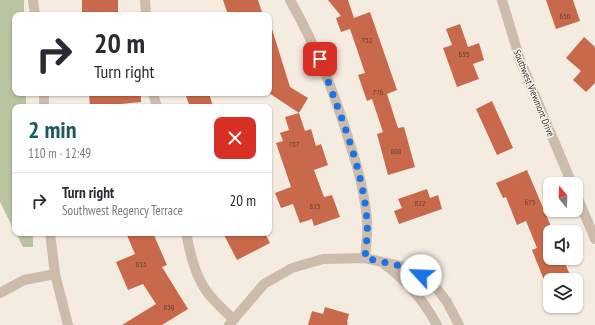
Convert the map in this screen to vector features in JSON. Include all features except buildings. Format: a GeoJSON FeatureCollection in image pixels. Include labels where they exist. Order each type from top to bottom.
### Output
{"type":"FeatureCollection","features":[{"type":"Feature","properties":{"kind":"street"},"geometry":{"type":"LineString","coordinates":[[33,0],[35,12]]}},
{"type":"Feature","properties":{"kind":"street"},"geometry":{"type":"LineString","coordinates":[[145,0],[146,12]]}},
{"type":"Feature","properties":{"kind":"street"},"geometry":{"type":"LineString","coordinates":[[290,0],[306,28],[320,59],[344,125],[357,167],[367,222],[365,258]]}},
{"type":"Feature","properties":{"kind":"street","name":"Southwest Viewmont Drive"},"geometry":{"type":"LineString","coordinates":[[502,0],[520,60],[569,177]]}},
{"type":"Feature","properties":{"kind":"street"},"geometry":{"type":"LineString","coordinates":[[583,211],[595,239]]}},
{"type":"Feature","properties":{"kind":"street"},"geometry":{"type":"LineString","coordinates":[[50,236],[55,274],[68,325]]}},
{"type":"Feature","properties":{"kind":"street"},"geometry":{"type":"LineString","coordinates":[[187,236],[191,255],[199,277],[206,290],[231,322],[264,284],[292,268],[323,259],[365,258],[409,268],[421,275],[434,285],[447,302],[459,325]]}},
{"type":"Feature","properties":{"kind":"street"},"geometry":{"type":"LineString","coordinates":[[379,260],[406,282],[428,310],[437,325]]}},
{"type":"Feature","properties":{"kind":"street"},"geometry":{"type":"LineString","coordinates":[[0,293],[24,280],[55,274]]}},
{"type":"Feature","properties":{"kind":"green space"},"geometry":{"type":"Polygon","coordinates":[[[0,0],[24,0],[24,12],[12,12],[12,96],[26,96],[26,104],[12,104],[12,226],[0,202],[0,0]]]}},
{"type":"Feature","properties":{"kind":"green space"},"geometry":{"type":"Polygon","coordinates":[[[18,236],[33,236],[33,247],[23,247],[18,236]]]}},
{"type":"Feature","properties":{"kind":"route"},"geometry":{"type":"LineString","coordinates":[[320,59],[344,125],[357,167],[367,222],[365,258],[409,268],[421,275]]}}]}
